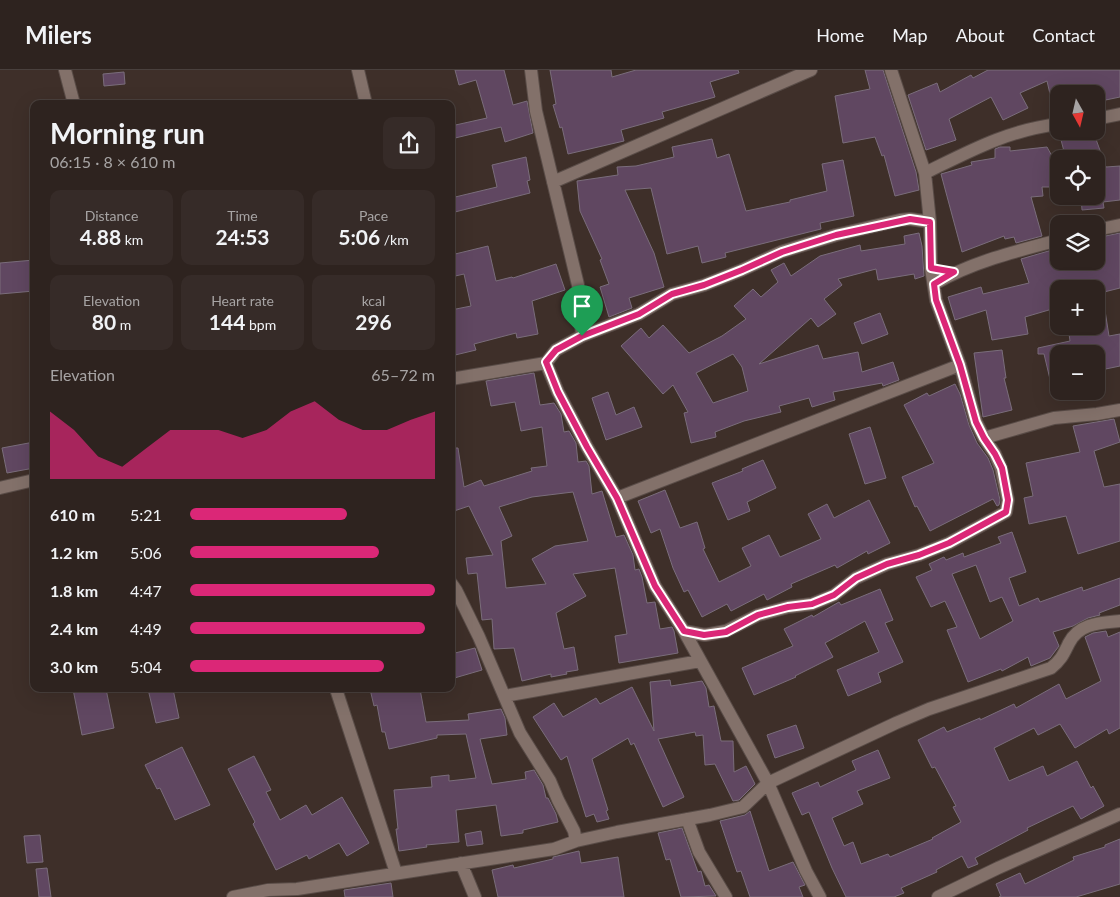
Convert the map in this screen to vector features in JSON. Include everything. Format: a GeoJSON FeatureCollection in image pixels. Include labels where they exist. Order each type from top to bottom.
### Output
{"type":"FeatureCollection","features":[{"type":"Feature","properties":{"kind":"street"},"geometry":{"type":"LineString","coordinates":[[66,70],[73,100]]}},
{"type":"Feature","properties":{"kind":"street"},"geometry":{"type":"LineString","coordinates":[[358,70],[365,100]]}},
{"type":"Feature","properties":{"kind":"street"},"geometry":{"type":"LineString","coordinates":[[531,70],[536,111],[578,285],[582,336]]}},
{"type":"Feature","properties":{"kind":"street"},"geometry":{"type":"LineString","coordinates":[[553,182],[812,70]]}},
{"type":"Feature","properties":{"kind":"street"},"geometry":{"type":"LineString","coordinates":[[684,631],[704,635],[726,632],[758,615],[788,607],[812,604],[834,595],[856,578],[887,564],[919,555],[949,543],[979,525],[1004,514],[1008,504],[1002,468],[976,422],[960,365],[936,300],[931,268],[930,222],[925,173],[891,70]]}},
{"type":"Feature","properties":{"kind":"street"},"geometry":{"type":"LineString","coordinates":[[1105,116],[1120,114]]}},
{"type":"Feature","properties":{"kind":"street"},"geometry":{"type":"LineString","coordinates":[[925,173],[1006,135],[1050,125]]}},
{"type":"Feature","properties":{"kind":"street"},"geometry":{"type":"LineString","coordinates":[[455,378],[546,362],[556,350],[582,336],[639,314],[672,294],[704,285],[782,252],[836,235],[900,220],[910,219],[930,222]]}},
{"type":"Feature","properties":{"kind":"street"},"geometry":{"type":"LineString","coordinates":[[1105,228],[1120,225]]}},
{"type":"Feature","properties":{"kind":"street"},"geometry":{"type":"LineString","coordinates":[[934,284],[954,272],[1050,242]]}},
{"type":"Feature","properties":{"kind":"street"},"geometry":{"type":"LineString","coordinates":[[931,268],[954,272]]}},
{"type":"Feature","properties":{"kind":"street"},"geometry":{"type":"LineString","coordinates":[[546,362],[558,392],[617,498],[655,586],[684,631],[768,783],[806,871],[820,897]]}},
{"type":"Feature","properties":{"kind":"street"},"geometry":{"type":"LineString","coordinates":[[617,498],[960,365]]}},
{"type":"Feature","properties":{"kind":"street"},"geometry":{"type":"LineString","coordinates":[[984,438],[1054,418],[1120,410]]}},
{"type":"Feature","properties":{"kind":"street"},"geometry":{"type":"LineString","coordinates":[[0,488],[30,481]]}},
{"type":"Feature","properties":{"kind":"street"},"geometry":{"type":"LineString","coordinates":[[455,591],[479,637],[520,733],[550,781],[574,832],[576,841]]}},
{"type":"Feature","properties":{"kind":"street"},"geometry":{"type":"LineString","coordinates":[[233,897],[268,890],[300,893],[396,873],[554,849],[576,841],[743,807],[768,783],[929,708],[1051,668],[1061,660],[1070,641],[1080,629],[1095,624],[1120,621]]}},
{"type":"Feature","properties":{"kind":"street"},"geometry":{"type":"LineString","coordinates":[[505,696],[700,661]]}},
{"type":"Feature","properties":{"kind":"street"},"geometry":{"type":"LineString","coordinates":[[337,692],[396,873]]}},
{"type":"Feature","properties":{"kind":"street"},"geometry":{"type":"LineString","coordinates":[[938,897],[1120,814]]}},
{"type":"Feature","properties":{"kind":"street"},"geometry":{"type":"LineString","coordinates":[[687,819],[699,852],[726,897]]}},
{"type":"Feature","properties":{"kind":"street"},"geometry":{"type":"LineString","coordinates":[[461,863],[475,897]]}},
{"type":"Feature","properties":{"kind":"building"},"geometry":{"type":"Polygon","coordinates":[[[455,70],[504,70],[513,105],[527,101],[533,133],[505,142],[501,127],[455,138],[455,125],[487,118],[476,80],[459,85],[455,70]]]}},
{"type":"Feature","properties":{"kind":"building"},"geometry":{"type":"Polygon","coordinates":[[[550,70],[611,70],[612,77],[636,70],[738,70],[739,73],[710,82],[715,97],[662,112],[664,118],[621,130],[624,141],[568,154],[562,127],[560,128],[553,105],[556,104],[550,70]]]}},
{"type":"Feature","properties":{"kind":"building"},"geometry":{"type":"Polygon","coordinates":[[[865,70],[883,70],[916,172],[919,190],[895,196],[884,155],[882,156],[875,137],[843,143],[835,96],[870,89],[865,70]]]}},
{"type":"Feature","properties":{"kind":"building"},"geometry":{"type":"Polygon","coordinates":[[[988,70],[1120,70],[1120,97],[1105,100],[1105,85],[1050,85],[1050,94],[1047,81],[1020,93],[1028,108],[1003,120],[991,97],[949,119],[956,140],[926,150],[908,95],[937,83],[940,92],[971,75],[973,78],[988,70]]]}},
{"type":"Feature","properties":{"kind":"building"},"geometry":{"type":"Polygon","coordinates":[[[124,72],[125,84],[104,86],[103,74],[124,72]]]}},
{"type":"Feature","properties":{"kind":"building"},"geometry":{"type":"Polygon","coordinates":[[[712,139],[717,158],[729,154],[746,211],[790,202],[790,200],[827,191],[822,164],[843,160],[854,216],[820,223],[821,229],[725,253],[726,257],[702,263],[698,246],[667,254],[651,188],[625,190],[654,253],[664,287],[629,298],[632,308],[609,317],[600,287],[609,284],[600,260],[602,259],[580,211],[577,181],[618,175],[617,167],[636,166],[674,157],[672,147],[712,139]]]}},
{"type":"Feature","properties":{"kind":"building"},"geometry":{"type":"Polygon","coordinates":[[[1061,140],[1096,140],[1100,150],[1064,150],[1061,140]]]}},
{"type":"Feature","properties":{"kind":"building"},"geometry":{"type":"Polygon","coordinates":[[[1010,147],[1010,151],[1047,147],[1050,152],[1050,187],[1042,187],[1043,196],[1031,197],[1042,236],[1016,243],[1014,237],[1005,239],[1004,236],[962,252],[941,174],[972,165],[971,162],[995,158],[995,149],[1010,147]]]}},
{"type":"Feature","properties":{"kind":"building"},"geometry":{"type":"Polygon","coordinates":[[[526,157],[530,180],[527,181],[530,193],[455,212],[455,197],[497,187],[492,165],[526,157]]]}},
{"type":"Feature","properties":{"kind":"building"},"geometry":{"type":"Polygon","coordinates":[[[1105,164],[1106,167],[1120,166],[1120,200],[1105,202],[1105,164]]]}},
{"type":"Feature","properties":{"kind":"building"},"geometry":{"type":"Polygon","coordinates":[[[1082,205],[1104,205],[1104,208],[1082,210],[1082,205]]]}},
{"type":"Feature","properties":{"kind":"building"},"geometry":{"type":"Polygon","coordinates":[[[919,233],[924,276],[915,279],[914,274],[878,280],[876,269],[838,279],[842,285],[824,299],[836,314],[818,327],[811,318],[759,364],[818,345],[823,359],[858,352],[862,372],[893,362],[899,380],[883,386],[882,383],[833,392],[835,400],[812,407],[809,398],[779,406],[781,412],[744,421],[715,432],[716,437],[691,443],[684,413],[688,412],[673,385],[663,394],[621,346],[641,328],[649,338],[663,325],[689,353],[722,336],[746,319],[734,306],[753,289],[761,297],[778,282],[771,270],[784,263],[791,276],[820,256],[860,245],[861,251],[905,244],[904,236],[919,233]],[[733,354],[696,373],[713,403],[748,391],[742,367],[733,354]]]}},
{"type":"Feature","properties":{"kind":"building"},"geometry":{"type":"Polygon","coordinates":[[[1120,233],[1120,288],[1105,292],[1105,280],[1050,280],[1050,310],[1025,317],[1028,334],[992,340],[986,310],[955,320],[948,297],[981,287],[983,294],[1029,283],[1021,259],[1050,251],[1050,270],[1105,270],[1105,236],[1120,233]]]}},
{"type":"Feature","properties":{"kind":"building"},"geometry":{"type":"Polygon","coordinates":[[[488,246],[496,281],[513,278],[556,264],[565,290],[532,301],[538,334],[517,338],[516,333],[474,344],[476,350],[455,355],[455,309],[471,306],[464,274],[455,276],[455,254],[488,246]]]}},
{"type":"Feature","properties":{"kind":"building"},"geometry":{"type":"Polygon","coordinates":[[[30,260],[30,291],[0,294],[0,263],[30,260]]]}},
{"type":"Feature","properties":{"kind":"building"},"geometry":{"type":"Polygon","coordinates":[[[1105,311],[1109,336],[1120,334],[1120,366],[1105,369],[1105,345],[1052,345],[1070,341],[1069,335],[1105,335],[1105,311]]]}},
{"type":"Feature","properties":{"kind":"building"},"geometry":{"type":"Polygon","coordinates":[[[880,313],[888,334],[862,344],[854,323],[880,313]]]}},
{"type":"Feature","properties":{"kind":"building"},"geometry":{"type":"Polygon","coordinates":[[[1050,345],[1050,379],[1044,354],[1038,354],[1038,348],[1050,345]]]}},
{"type":"Feature","properties":{"kind":"building"},"geometry":{"type":"Polygon","coordinates":[[[1002,350],[1006,378],[1004,378],[1012,410],[983,417],[974,353],[1002,350]]]}},
{"type":"Feature","properties":{"kind":"building"},"geometry":{"type":"Polygon","coordinates":[[[534,373],[540,405],[554,403],[561,414],[564,432],[569,431],[576,443],[578,462],[586,461],[589,466],[592,494],[602,491],[616,537],[624,535],[633,555],[635,570],[639,569],[642,577],[647,603],[655,602],[660,629],[672,627],[678,653],[619,663],[615,636],[627,634],[615,568],[573,574],[586,596],[556,613],[564,649],[574,647],[578,670],[566,672],[567,674],[551,677],[551,674],[522,681],[514,648],[494,649],[492,619],[482,620],[477,573],[468,574],[466,558],[493,555],[469,506],[455,511],[455,448],[458,448],[464,487],[481,480],[484,486],[532,471],[531,468],[547,466],[542,427],[521,431],[515,402],[491,406],[486,381],[534,373]],[[573,492],[532,497],[499,507],[512,536],[501,541],[506,588],[546,584],[532,559],[555,546],[588,541],[573,492]]]}},
{"type":"Feature","properties":{"kind":"building"},"geometry":{"type":"Polygon","coordinates":[[[955,384],[960,394],[969,425],[993,470],[1000,500],[997,506],[993,499],[930,531],[917,506],[915,507],[902,477],[934,463],[904,405],[927,393],[929,396],[955,384]]]}},
{"type":"Feature","properties":{"kind":"building"},"geometry":{"type":"Polygon","coordinates":[[[608,392],[616,415],[634,407],[642,427],[606,440],[592,398],[608,392]]]}},
{"type":"Feature","properties":{"kind":"building"},"geometry":{"type":"Polygon","coordinates":[[[1114,419],[1120,442],[1094,451],[1104,487],[1120,484],[1120,541],[1078,554],[1066,516],[1029,524],[1024,498],[1033,496],[1026,463],[1080,452],[1073,426],[1114,419]]]}},
{"type":"Feature","properties":{"kind":"building"},"geometry":{"type":"Polygon","coordinates":[[[870,427],[886,478],[865,484],[849,434],[870,427]]]}},
{"type":"Feature","properties":{"kind":"building"},"geometry":{"type":"Polygon","coordinates":[[[30,443],[30,469],[7,473],[2,448],[30,443]]]}},
{"type":"Feature","properties":{"kind":"building"},"geometry":{"type":"Polygon","coordinates":[[[763,460],[776,488],[747,502],[750,511],[728,520],[712,483],[743,471],[742,469],[763,460]]]}},
{"type":"Feature","properties":{"kind":"building"},"geometry":{"type":"Polygon","coordinates":[[[665,490],[680,528],[697,522],[705,548],[703,549],[719,582],[751,566],[742,548],[769,535],[780,557],[821,539],[808,514],[827,504],[834,518],[869,500],[890,543],[868,554],[867,551],[837,568],[835,565],[791,584],[792,587],[767,600],[764,594],[731,611],[727,604],[702,617],[688,590],[684,592],[673,568],[660,529],[651,533],[638,501],[665,490]]]}},
{"type":"Feature","properties":{"kind":"building"},"geometry":{"type":"Polygon","coordinates":[[[1012,532],[1026,572],[1009,578],[1019,606],[1038,598],[1040,602],[1082,587],[1083,591],[1120,578],[1120,605],[1073,626],[1053,632],[1059,646],[1050,658],[1031,666],[1028,657],[1002,671],[1001,669],[968,682],[947,630],[957,627],[945,601],[931,607],[916,577],[932,570],[929,564],[944,557],[946,560],[963,553],[964,557],[1001,543],[998,537],[1012,532]],[[976,565],[952,574],[980,639],[1013,621],[1002,597],[990,602],[976,565]]]}},
{"type":"Feature","properties":{"kind":"building"},"geometry":{"type":"Polygon","coordinates":[[[880,589],[893,620],[885,623],[903,662],[878,673],[881,682],[848,696],[837,670],[879,652],[865,621],[825,643],[833,657],[796,677],[754,695],[742,668],[793,646],[784,629],[812,615],[813,617],[839,602],[841,605],[880,589]]]}},
{"type":"Feature","properties":{"kind":"building"},"geometry":{"type":"Polygon","coordinates":[[[1106,631],[1108,637],[1120,632],[1120,728],[1109,734],[1107,729],[1075,748],[1060,724],[1038,735],[1034,728],[994,748],[1009,781],[1043,766],[1047,776],[1077,761],[1091,788],[1093,786],[1104,806],[1081,819],[1073,806],[1027,828],[1028,830],[975,858],[978,864],[968,868],[962,856],[936,870],[937,872],[901,888],[904,893],[894,897],[846,897],[809,812],[802,815],[792,793],[818,782],[820,787],[856,770],[852,761],[878,750],[890,778],[857,791],[863,804],[832,818],[844,846],[853,842],[861,864],[888,854],[890,857],[933,839],[961,822],[953,807],[956,806],[935,767],[932,768],[918,740],[944,727],[947,732],[980,718],[980,720],[1014,704],[1016,708],[1059,684],[1066,699],[1101,681],[1085,637],[1093,633],[1106,631]]]}},
{"type":"Feature","properties":{"kind":"building"},"geometry":{"type":"Polygon","coordinates":[[[475,648],[482,670],[455,678],[455,653],[475,648]]]}},
{"type":"Feature","properties":{"kind":"building"},"geometry":{"type":"Polygon","coordinates":[[[670,680],[671,686],[702,681],[706,688],[709,707],[714,706],[721,741],[733,741],[734,772],[746,766],[755,784],[739,800],[733,801],[715,764],[705,765],[703,735],[696,736],[695,732],[658,739],[684,797],[663,807],[634,743],[631,745],[628,738],[592,759],[609,819],[597,822],[594,814],[586,817],[567,756],[561,760],[533,717],[554,703],[563,717],[596,698],[600,704],[632,687],[654,731],[650,682],[670,680]]]}},
{"type":"Feature","properties":{"kind":"building"},"geometry":{"type":"Polygon","coordinates":[[[74,692],[107,692],[114,728],[82,735],[74,692]]]}},
{"type":"Feature","properties":{"kind":"building"},"geometry":{"type":"Polygon","coordinates":[[[149,692],[174,692],[179,718],[156,723],[149,692]]]}},
{"type":"Feature","properties":{"kind":"building"},"geometry":{"type":"Polygon","coordinates":[[[371,692],[421,692],[426,722],[469,720],[468,714],[501,709],[505,718],[507,735],[480,739],[492,784],[526,779],[525,772],[534,770],[543,785],[546,798],[548,798],[556,814],[558,822],[523,830],[523,833],[501,836],[496,805],[456,810],[459,842],[426,845],[427,847],[399,851],[394,790],[432,787],[431,777],[449,775],[449,781],[476,778],[466,734],[437,735],[437,738],[389,749],[385,732],[382,732],[377,705],[374,706],[371,692]]]}},
{"type":"Feature","properties":{"kind":"building"},"geometry":{"type":"Polygon","coordinates":[[[796,725],[804,748],[775,758],[767,735],[796,725]]]}},
{"type":"Feature","properties":{"kind":"building"},"geometry":{"type":"Polygon","coordinates":[[[182,747],[210,805],[175,820],[160,788],[157,789],[145,765],[182,747]]]}},
{"type":"Feature","properties":{"kind":"building"},"geometry":{"type":"Polygon","coordinates":[[[254,756],[271,790],[266,792],[280,820],[306,805],[312,815],[342,797],[369,843],[347,856],[339,843],[309,859],[307,855],[276,870],[253,824],[255,822],[228,769],[254,756]]]}},
{"type":"Feature","properties":{"kind":"building"},"geometry":{"type":"Polygon","coordinates":[[[750,811],[769,871],[793,862],[805,885],[799,887],[803,897],[750,897],[741,871],[737,872],[720,821],[745,815],[750,811]]]}},
{"type":"Feature","properties":{"kind":"building"},"geometry":{"type":"Polygon","coordinates":[[[682,828],[698,872],[701,871],[705,886],[709,885],[716,896],[681,897],[670,859],[666,860],[658,833],[682,828]]]}},
{"type":"Feature","properties":{"kind":"building"},"geometry":{"type":"Polygon","coordinates":[[[481,831],[483,844],[467,846],[465,834],[481,831]]]}},
{"type":"Feature","properties":{"kind":"building"},"geometry":{"type":"Polygon","coordinates":[[[40,835],[43,862],[27,863],[24,836],[40,835]]]}},
{"type":"Feature","properties":{"kind":"building"},"geometry":{"type":"Polygon","coordinates":[[[1120,839],[1120,884],[1076,897],[999,897],[1001,896],[996,884],[1020,873],[1025,884],[1074,860],[1073,857],[1105,847],[1105,845],[1120,839]]]}},
{"type":"Feature","properties":{"kind":"building"},"geometry":{"type":"Polygon","coordinates":[[[579,851],[581,863],[618,857],[624,897],[498,897],[492,870],[513,865],[514,868],[579,851]]]}},
{"type":"Feature","properties":{"kind":"building"},"geometry":{"type":"Polygon","coordinates":[[[47,868],[51,897],[39,897],[36,869],[47,868]]]}},
{"type":"Feature","properties":{"kind":"building"},"geometry":{"type":"Polygon","coordinates":[[[391,883],[393,897],[345,897],[344,890],[391,883]]]}},
{"type":"Feature","properties":{"kind":"route"},"geometry":{"type":"LineString","coordinates":[[910,219],[930,222],[931,268],[954,272],[934,284],[936,300],[960,365],[976,422],[1002,468],[1008,500],[1006,512],[949,543],[919,555],[887,564],[856,578],[834,595],[812,604],[788,607],[758,615],[726,632],[704,635],[684,631],[655,586],[617,498],[558,392],[546,362],[556,350],[582,336],[639,314],[672,294],[704,285],[782,252],[836,235],[900,220],[910,219]]}}]}
